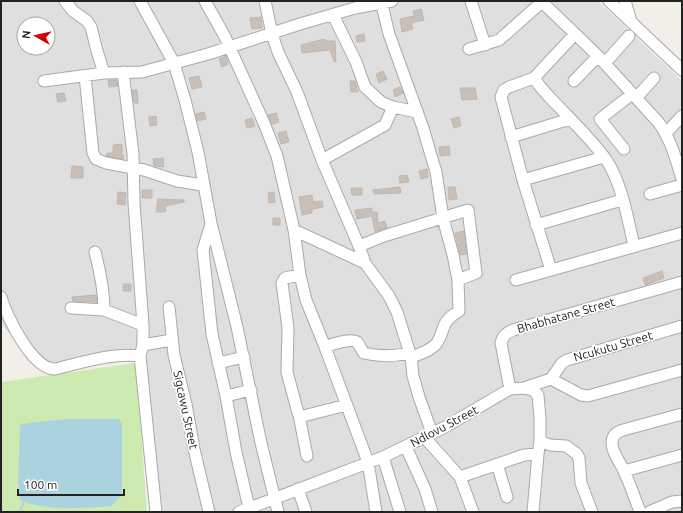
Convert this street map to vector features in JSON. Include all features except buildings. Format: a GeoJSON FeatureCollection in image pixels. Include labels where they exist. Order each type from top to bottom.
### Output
{"type":"FeatureCollection","features":[{"type":"Feature","properties":{"kind":"street"},"geometry":{"type":"LineString","coordinates":[[65,1],[92,27],[97,52],[104,73]]}},
{"type":"Feature","properties":{"kind":"street"},"geometry":{"type":"LineString","coordinates":[[140,1],[174,63],[198,152],[211,223],[244,357],[261,443],[278,512]]}},
{"type":"Feature","properties":{"kind":"street"},"geometry":{"type":"LineString","coordinates":[[205,1],[218,24],[264,123],[277,156],[294,230],[300,275],[306,300],[325,346],[368,462],[376,512]]}},
{"type":"Feature","properties":{"kind":"street"},"geometry":{"type":"LineString","coordinates":[[265,1],[272,34],[278,52],[297,92],[322,160],[365,263],[389,296],[397,312],[410,355],[428,436],[460,477],[473,512]]}},
{"type":"Feature","properties":{"kind":"street"},"geometry":{"type":"LineString","coordinates":[[471,1],[485,45]]}},
{"type":"Feature","properties":{"kind":"street"},"geometry":{"type":"LineString","coordinates":[[469,49],[499,40],[542,1],[601,59],[666,133],[682,179]]}},
{"type":"Feature","properties":{"kind":"street"},"geometry":{"type":"LineString","coordinates":[[609,1],[682,70]]}},
{"type":"Feature","properties":{"kind":"street"},"geometry":{"type":"LineString","coordinates":[[625,1],[631,21]]}},
{"type":"Feature","properties":{"kind":"street"},"geometry":{"type":"LineString","coordinates":[[44,81],[104,73],[142,72],[208,54],[355,8],[385,2],[388,34],[417,112],[436,172],[444,218],[458,280],[459,311],[448,319],[438,343],[423,353],[397,356],[364,353],[354,341],[325,346]]}},
{"type":"Feature","properties":{"kind":"street"},"geometry":{"type":"LineString","coordinates":[[333,15],[356,62],[365,87],[380,102],[417,112]]}},
{"type":"Feature","properties":{"kind":"street"},"geometry":{"type":"LineString","coordinates":[[551,270],[536,225],[501,102],[502,93],[504,90],[534,78],[575,34]]}},
{"type":"Feature","properties":{"kind":"street"},"geometry":{"type":"LineString","coordinates":[[574,81],[629,36]]}},
{"type":"Feature","properties":{"kind":"street"},"geometry":{"type":"LineString","coordinates":[[123,72],[134,168],[134,203],[143,325],[143,345],[140,356],[156,512]]}},
{"type":"Feature","properties":{"kind":"street"},"geometry":{"type":"LineString","coordinates":[[85,76],[94,157],[106,163],[134,168],[177,181],[203,185]]}},
{"type":"Feature","properties":{"kind":"street"},"geometry":{"type":"LineString","coordinates":[[534,78],[541,89],[604,157],[614,174],[634,246]]}},
{"type":"Feature","properties":{"kind":"street"},"geometry":{"type":"LineString","coordinates":[[624,149],[600,118],[634,96],[654,78]]}},
{"type":"Feature","properties":{"kind":"street"},"geometry":{"type":"LineString","coordinates":[[322,160],[385,125],[393,106]]}},
{"type":"Feature","properties":{"kind":"street"},"geometry":{"type":"LineString","coordinates":[[666,133],[682,116]]}},
{"type":"Feature","properties":{"kind":"street"},"geometry":{"type":"LineString","coordinates":[[511,137],[570,119]]}},
{"type":"Feature","properties":{"kind":"street"},"geometry":{"type":"LineString","coordinates":[[523,180],[604,157]]}},
{"type":"Feature","properties":{"kind":"street"},"geometry":{"type":"LineString","coordinates":[[650,194],[682,185]]}},
{"type":"Feature","properties":{"kind":"street"},"geometry":{"type":"LineString","coordinates":[[536,225],[622,200]]}},
{"type":"Feature","properties":{"kind":"street"},"geometry":{"type":"LineString","coordinates":[[359,246],[384,236],[468,210],[476,273],[458,280]]}},
{"type":"Feature","properties":{"kind":"street"},"geometry":{"type":"LineString","coordinates":[[211,223],[203,250],[209,315],[236,452],[253,509]]}},
{"type":"Feature","properties":{"kind":"street"},"geometry":{"type":"LineString","coordinates":[[294,230],[365,263]]}},
{"type":"Feature","properties":{"kind":"street"},"geometry":{"type":"LineString","coordinates":[[516,280],[682,233]]}},
{"type":"Feature","properties":{"kind":"street"},"geometry":{"type":"LineString","coordinates":[[95,252],[102,279],[104,310]]}},
{"type":"Feature","properties":{"kind":"street"},"geometry":{"type":"LineString","coordinates":[[300,275],[285,278],[282,283],[288,328],[288,372],[299,415],[307,456]]}},
{"type":"Feature","properties":{"kind":"street","name":"Bhabhatane Street"},"geometry":{"type":"LineString","coordinates":[[510,390],[501,343],[505,334],[513,330],[682,282]]}},
{"type":"Feature","properties":{"kind":"street"},"geometry":{"type":"LineString","coordinates":[[1,297],[18,336],[31,353],[48,368],[55,369],[116,356],[140,356]]}},
{"type":"Feature","properties":{"kind":"street","name":"Sigcawu Street"},"geometry":{"type":"LineString","coordinates":[[169,307],[174,356],[186,404],[194,449],[209,512]]}},
{"type":"Feature","properties":{"kind":"street"},"geometry":{"type":"LineString","coordinates":[[71,308],[104,310],[143,325]]}},
{"type":"Feature","properties":{"kind":"street","name":"Ncukutu Street"},"geometry":{"type":"LineString","coordinates":[[551,379],[562,363],[567,360],[682,326]]}},
{"type":"Feature","properties":{"kind":"street"},"geometry":{"type":"LineString","coordinates":[[143,345],[172,340]]}},
{"type":"Feature","properties":{"kind":"street"},"geometry":{"type":"LineString","coordinates":[[218,363],[244,357]]}},
{"type":"Feature","properties":{"kind":"street"},"geometry":{"type":"LineString","coordinates":[[524,388],[551,379],[582,395],[588,396],[682,370]]}},
{"type":"Feature","properties":{"kind":"street"},"geometry":{"type":"LineString","coordinates":[[524,388],[533,390],[538,395],[540,418],[540,441],[533,512]]}},
{"type":"Feature","properties":{"kind":"street","name":"Ndlovu Street"},"geometry":{"type":"LineString","coordinates":[[238,512],[253,509],[298,488],[383,457],[445,428],[510,390],[524,388]]}},
{"type":"Feature","properties":{"kind":"street"},"geometry":{"type":"LineString","coordinates":[[226,396],[251,390]]}},
{"type":"Feature","properties":{"kind":"street"},"geometry":{"type":"LineString","coordinates":[[299,415],[303,416],[347,405]]}},
{"type":"Feature","properties":{"kind":"street"},"geometry":{"type":"LineString","coordinates":[[640,512],[624,471],[613,451],[613,437],[615,433],[623,430],[682,414]]}},
{"type":"Feature","properties":{"kind":"street"},"geometry":{"type":"LineString","coordinates":[[540,441],[550,445],[566,446],[577,454],[579,458],[581,483],[592,512]]}},
{"type":"Feature","properties":{"kind":"street"},"geometry":{"type":"LineString","coordinates":[[406,447],[425,489],[432,512]]}},
{"type":"Feature","properties":{"kind":"street"},"geometry":{"type":"LineString","coordinates":[[460,477],[524,455],[538,454]]}},
{"type":"Feature","properties":{"kind":"street"},"geometry":{"type":"LineString","coordinates":[[624,471],[682,455]]}},
{"type":"Feature","properties":{"kind":"street"},"geometry":{"type":"LineString","coordinates":[[383,457],[400,512]]}},
{"type":"Feature","properties":{"kind":"street"},"geometry":{"type":"LineString","coordinates":[[497,464],[507,497]]}},
{"type":"Feature","properties":{"kind":"street"},"geometry":{"type":"LineString","coordinates":[[298,488],[306,512]]}},
{"type":"Feature","properties":{"kind":"street"},"geometry":{"type":"LineString","coordinates":[[649,512],[672,502],[682,501]]}},
{"type":"Feature","properties":{"kind":"shaded area"},"geometry":{"type":"Polygon","coordinates":[[[1,1],[598,1],[682,81],[682,512],[156,512],[141,349],[44,371],[1,324],[1,1]]]}},
{"type":"Feature","properties":{"kind":"green space"},"geometry":{"type":"Polygon","coordinates":[[[136,363],[147,512],[1,512],[1,382],[136,363]]]}},
{"type":"Feature","properties":{"kind":"water"},"geometry":{"type":"Polygon","coordinates":[[[67,419],[119,419],[122,424],[122,494],[111,506],[53,508],[30,504],[20,500],[18,483],[20,424],[67,419]]]}},
{"type":"Feature","properties":{"kind":"waterway"},"geometry":{"type":"LineString","coordinates":[[20,512],[24,502]]}}]}
